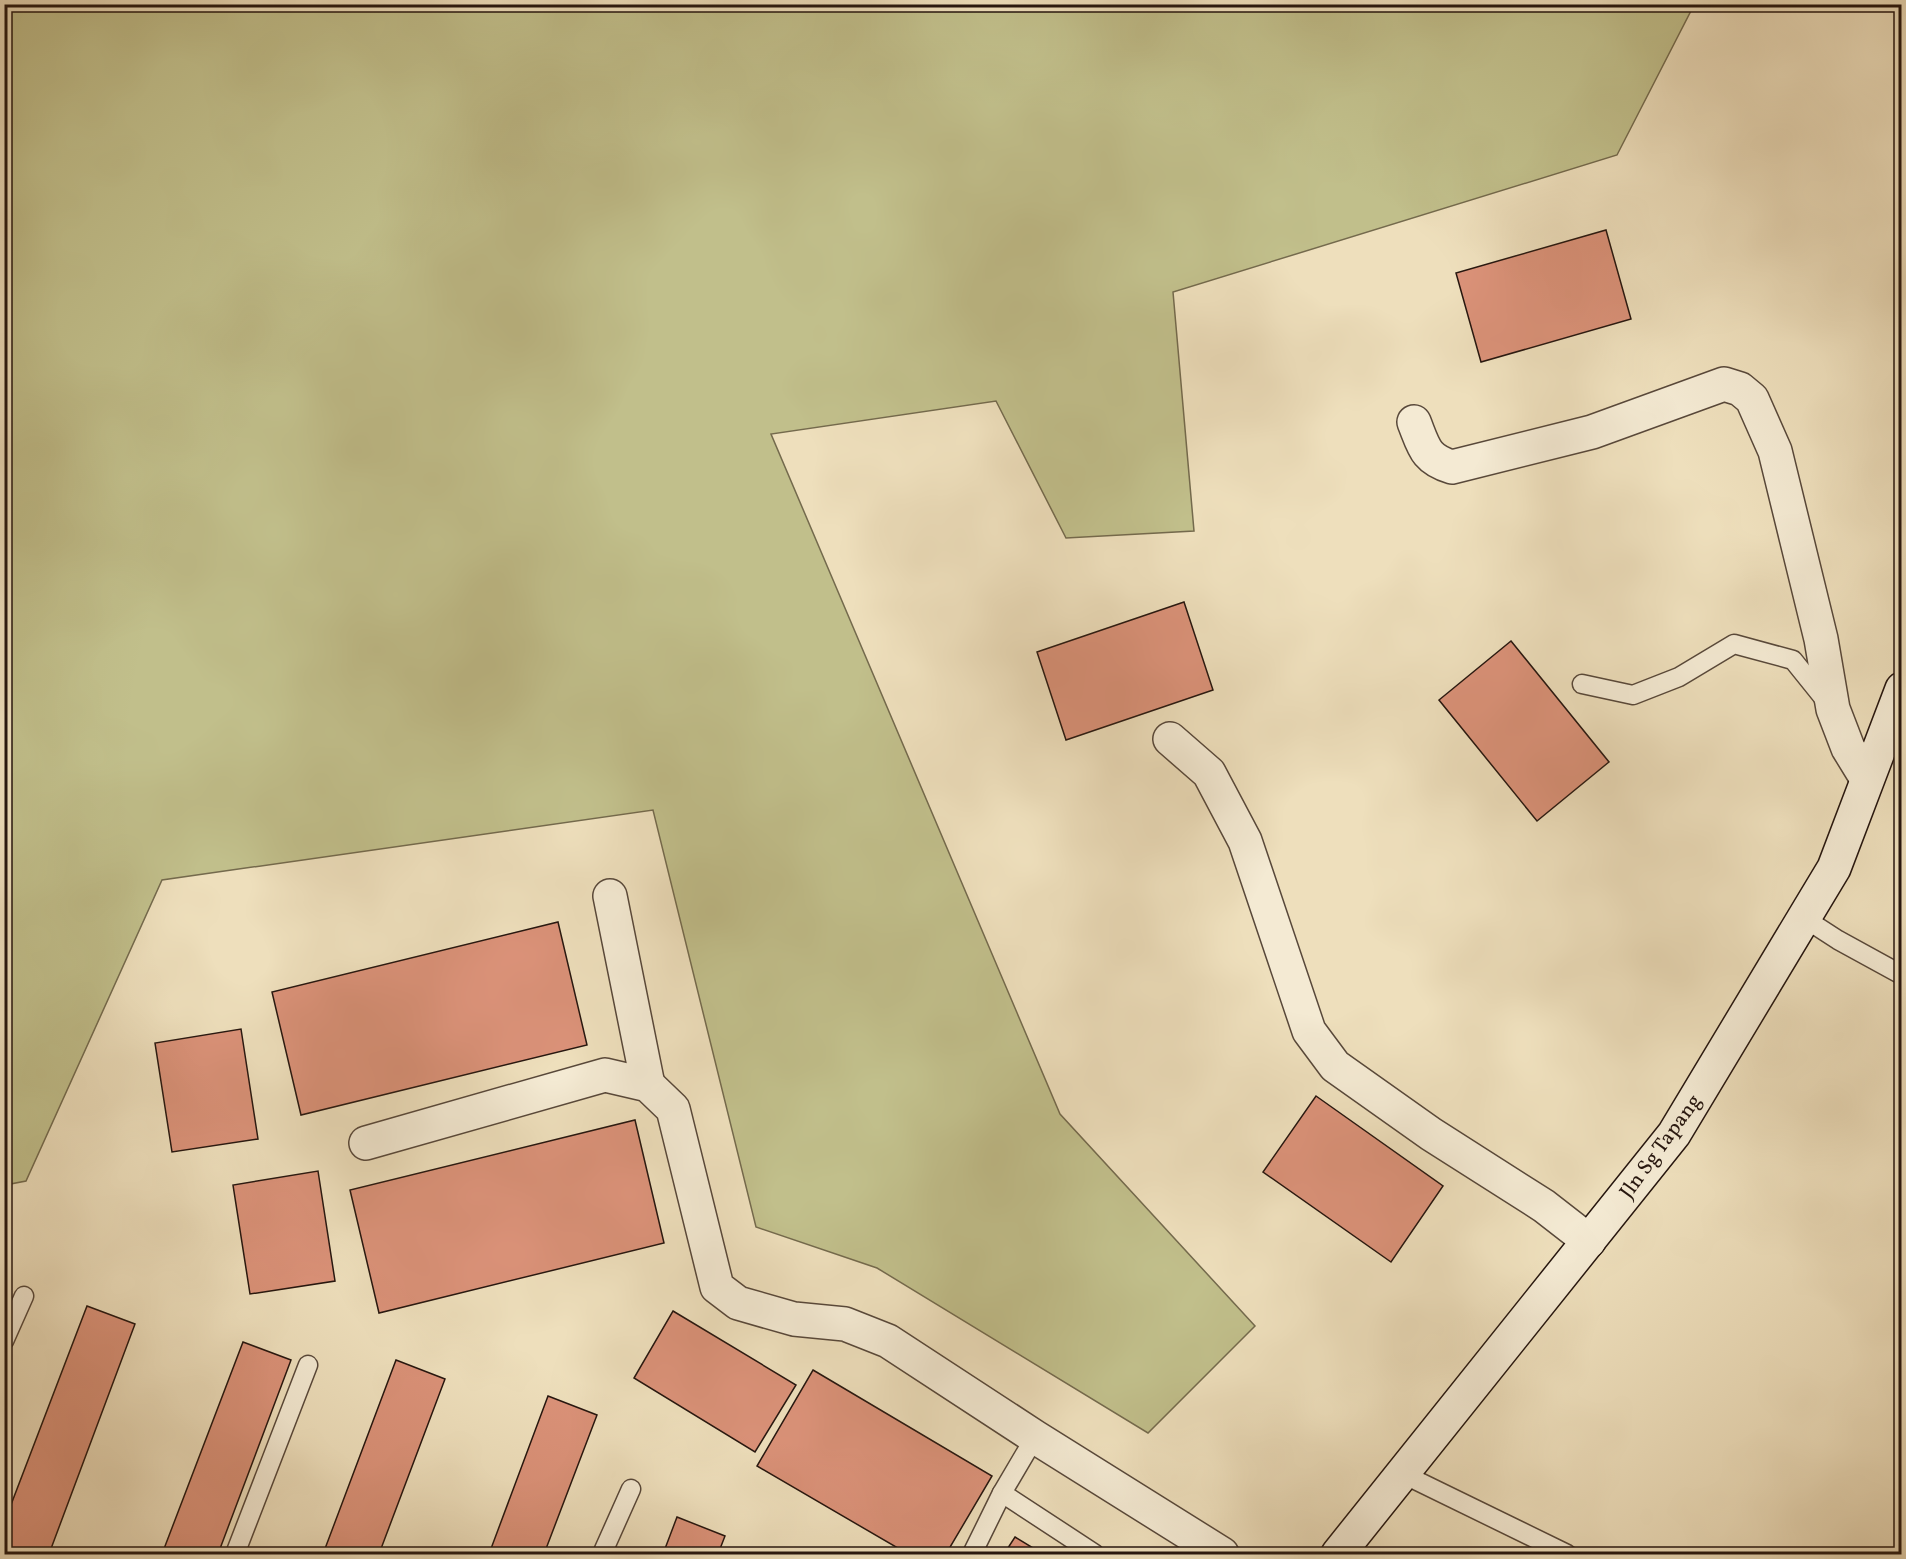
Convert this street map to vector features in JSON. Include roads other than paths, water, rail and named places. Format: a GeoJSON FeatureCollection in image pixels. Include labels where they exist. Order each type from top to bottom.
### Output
{"type":"FeatureCollection","features":[{"type":"Feature","properties":{"kind":"street"},"geometry":{"type":"LineString","coordinates":[[1414,422],[1426,453],[1437,463],[1452,467],[1592,432],[1724,384],[1740,389],[1752,399],[1775,450],[1821,639],[1833,709],[1848,748],[1867,780]]}},
{"type":"Feature","properties":{"kind":"street","name":"Jln Sg Tapang"},"geometry":{"type":"LineString","coordinates":[[1338,1554],[1674,1134],[1834,868],[1902,689]]}},
{"type":"Feature","properties":{"kind":"street"},"geometry":{"type":"LineString","coordinates":[[1170,739],[1209,773],[1245,841],[1309,1031],[1335,1066],[1431,1134],[1544,1206],[1589,1241]]}},
{"type":"Feature","properties":{"kind":"street"},"geometry":{"type":"LineString","coordinates":[[610,897],[648,1085]]}},
{"type":"Feature","properties":{"kind":"street"},"geometry":{"type":"LineString","coordinates":[[366,1143],[605,1075],[648,1085],[673,1109],[717,1287],[738,1303],[794,1319],[845,1324],[888,1341],[1035,1437],[1222,1554]]}},
{"type":"Feature","properties":{"kind":"lane"},"geometry":{"type":"LineString","coordinates":[[1582,684],[1633,695],[1679,677],[1734,644],[1793,660],[1833,709]]}},
{"type":"Feature","properties":{"kind":"lane"},"geometry":{"type":"LineString","coordinates":[[1804,918],[1838,940],[1902,975]]}},
{"type":"Feature","properties":{"kind":"lane"},"geometry":{"type":"LineString","coordinates":[[4,1341],[24,1296]]}},
{"type":"Feature","properties":{"kind":"lane"},"geometry":{"type":"LineString","coordinates":[[235,1554],[308,1365]]}},
{"type":"Feature","properties":{"kind":"lane"},"geometry":{"type":"LineString","coordinates":[[972,1554],[1002,1493],[1035,1437]]}},
{"type":"Feature","properties":{"kind":"lane"},"geometry":{"type":"LineString","coordinates":[[1403,1473],[1566,1554]]}},
{"type":"Feature","properties":{"kind":"lane"},"geometry":{"type":"LineString","coordinates":[[602,1554],[631,1489]]}},
{"type":"Feature","properties":{"kind":"lane"},"geometry":{"type":"LineString","coordinates":[[1002,1493],[1095,1554]]}}]}
